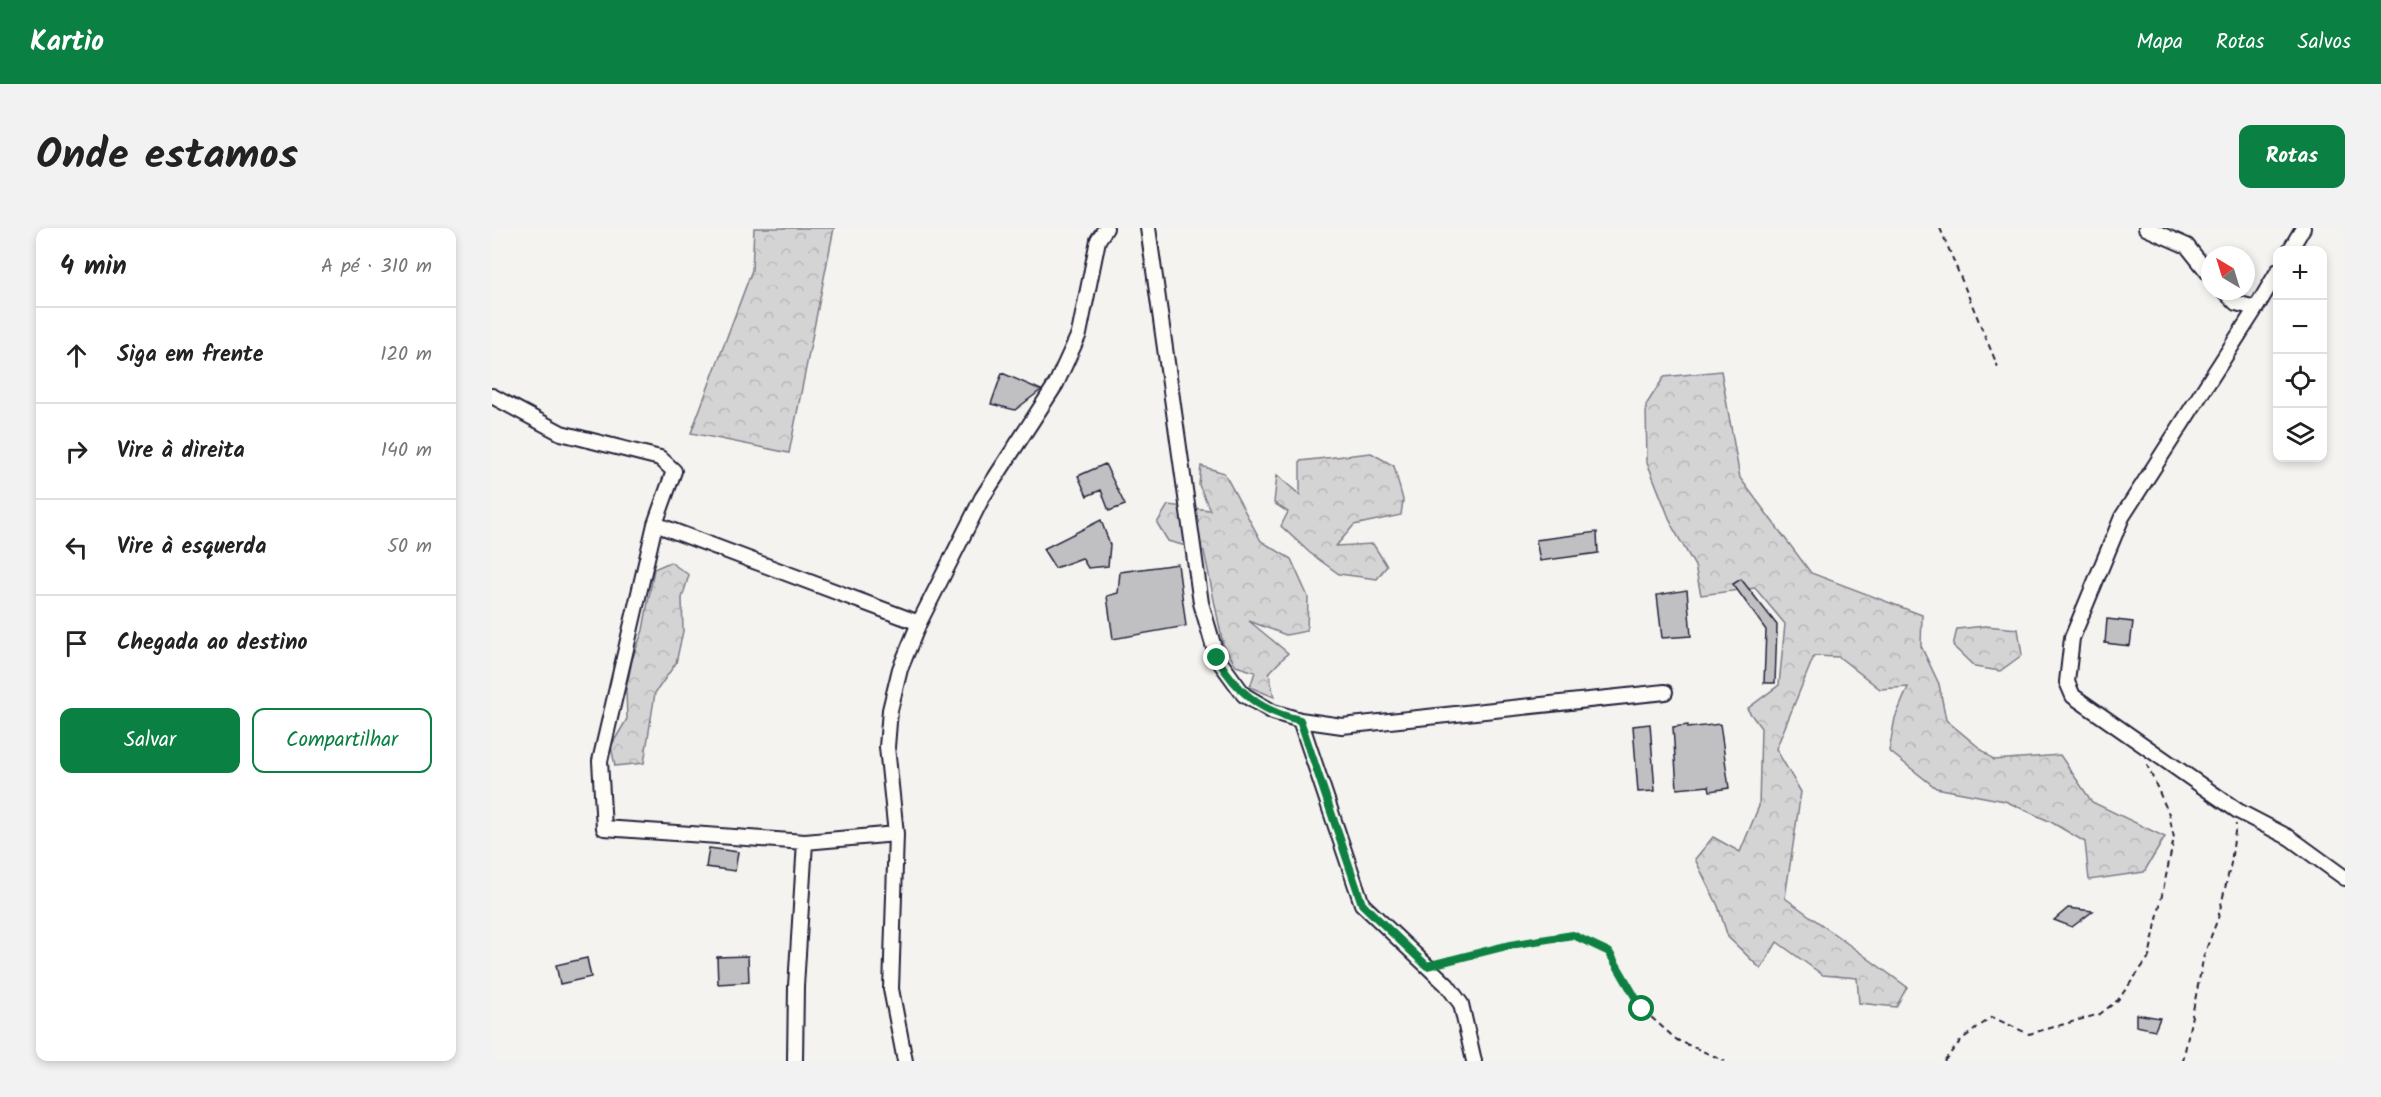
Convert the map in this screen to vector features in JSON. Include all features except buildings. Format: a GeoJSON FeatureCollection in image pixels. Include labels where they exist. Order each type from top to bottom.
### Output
{"type":"FeatureCollection","features":[{"type":"Feature","properties":{"kind":"street"},"geometry":{"type":"LineString","coordinates":[[905,1061],[891,989],[896,834],[887,747],[890,710],[900,669],[919,623],[982,498],[1056,384],[1079,334],[1098,240],[1106,228]]}},
{"type":"Feature","properties":{"kind":"street"},"geometry":{"type":"LineString","coordinates":[[1148,228],[1201,603],[1217,658],[1244,695],[1273,712],[1300,720],[1342,726],[1665,692]]}},
{"type":"Feature","properties":{"kind":"street"},"geometry":{"type":"LineString","coordinates":[[2146,228],[2187,246],[2201,264]]}},
{"type":"Feature","properties":{"kind":"street"},"geometry":{"type":"LineString","coordinates":[[2292,246],[2303,228]]}},
{"type":"Feature","properties":{"kind":"street"},"geometry":{"type":"LineString","coordinates":[[2273,278],[2122,517],[2072,638],[2067,682],[2073,696],[2238,811],[2290,838],[2345,878]]}},
{"type":"Feature","properties":{"kind":"street"},"geometry":{"type":"LineString","coordinates":[[2233,300],[2236,303],[2256,308]]}},
{"type":"Feature","properties":{"kind":"street"},"geometry":{"type":"LineString","coordinates":[[492,396],[561,433],[660,458],[674,471],[655,524],[600,761],[604,828],[805,842],[896,834]]}},
{"type":"Feature","properties":{"kind":"street"},"geometry":{"type":"LineString","coordinates":[[655,524],[919,623]]}},
{"type":"Feature","properties":{"kind":"street"},"geometry":{"type":"LineString","coordinates":[[1300,720],[1362,904],[1427,966],[1461,1004],[1474,1061]]}},
{"type":"Feature","properties":{"kind":"street"},"geometry":{"type":"LineString","coordinates":[[795,1061],[805,842]]}},
{"type":"Feature","properties":{"kind":"path"},"geometry":{"type":"LineString","coordinates":[[1940,228],[1998,367]]}},
{"type":"Feature","properties":{"kind":"path"},"geometry":{"type":"LineString","coordinates":[[1944,1061],[1962,1039],[1992,1017],[2029,1034],[2100,1014],[2118,1000],[2148,957],[2174,838],[2169,814],[2146,760]]}},
{"type":"Feature","properties":{"kind":"path"},"geometry":{"type":"LineString","coordinates":[[2183,1061],[2204,956],[2218,918],[2231,863],[2238,811]]}},
{"type":"Feature","properties":{"kind":"path"},"geometry":{"type":"LineString","coordinates":[[1427,966],[1510,945],[1573,935],[1609,952],[1642,1009],[1677,1040],[1725,1061]]}},
{"type":"Feature","properties":{"kind":"green space"},"geometry":{"type":"Polygon","coordinates":[[[754,228],[834,228],[789,453],[691,433],[752,270],[754,228]]]}},
{"type":"Feature","properties":{"kind":"green space"},"geometry":{"type":"Polygon","coordinates":[[[1721,371],[1740,478],[1811,573],[1922,615],[1921,646],[1939,684],[1946,720],[1994,760],[2060,755],[2092,802],[2165,837],[2144,872],[2089,880],[2085,842],[2051,822],[2005,801],[1936,788],[1889,751],[1895,718],[1908,687],[1880,689],[1839,657],[1814,656],[1776,749],[1801,792],[1785,898],[1907,987],[1896,1007],[1859,1003],[1857,978],[1823,975],[1777,942],[1761,969],[1728,937],[1718,906],[1695,859],[1713,837],[1740,852],[1759,806],[1761,728],[1747,709],[1779,685],[1785,624],[1755,588],[1701,595],[1695,566],[1673,528],[1647,462],[1646,405],[1664,377],[1721,371]]]}},
{"type":"Feature","properties":{"kind":"green space"},"geometry":{"type":"Polygon","coordinates":[[[1371,453],[1394,466],[1403,500],[1401,515],[1354,525],[1336,546],[1373,544],[1387,566],[1377,579],[1339,574],[1310,553],[1281,526],[1288,512],[1274,503],[1277,475],[1300,495],[1300,461],[1371,453]]]}},
{"type":"Feature","properties":{"kind":"green space"},"geometry":{"type":"Polygon","coordinates":[[[1201,466],[1224,473],[1261,541],[1291,559],[1308,597],[1307,631],[1286,635],[1249,621],[1288,653],[1269,673],[1274,697],[1250,687],[1255,672],[1236,666],[1223,644],[1204,551],[1168,541],[1157,523],[1168,505],[1210,510],[1199,485],[1201,466]]]}},
{"type":"Feature","properties":{"kind":"green space"},"geometry":{"type":"Polygon","coordinates":[[[670,562],[689,575],[682,598],[683,631],[676,663],[655,693],[644,763],[615,766],[611,746],[627,719],[626,690],[632,660],[643,630],[654,569],[670,562]]]}},
{"type":"Feature","properties":{"kind":"green space"},"geometry":{"type":"Polygon","coordinates":[[[1985,626],[2018,629],[2022,655],[2000,671],[1975,667],[1953,646],[1957,629],[1985,626]]]}},
{"type":"Feature","properties":{"kind":"route"},"geometry":{"type":"LineString","coordinates":[[1217,658],[1244,695],[1273,712],[1300,720],[1362,904],[1376,920],[1427,966],[1510,945],[1573,935],[1609,952],[1642,1009]]}}]}
